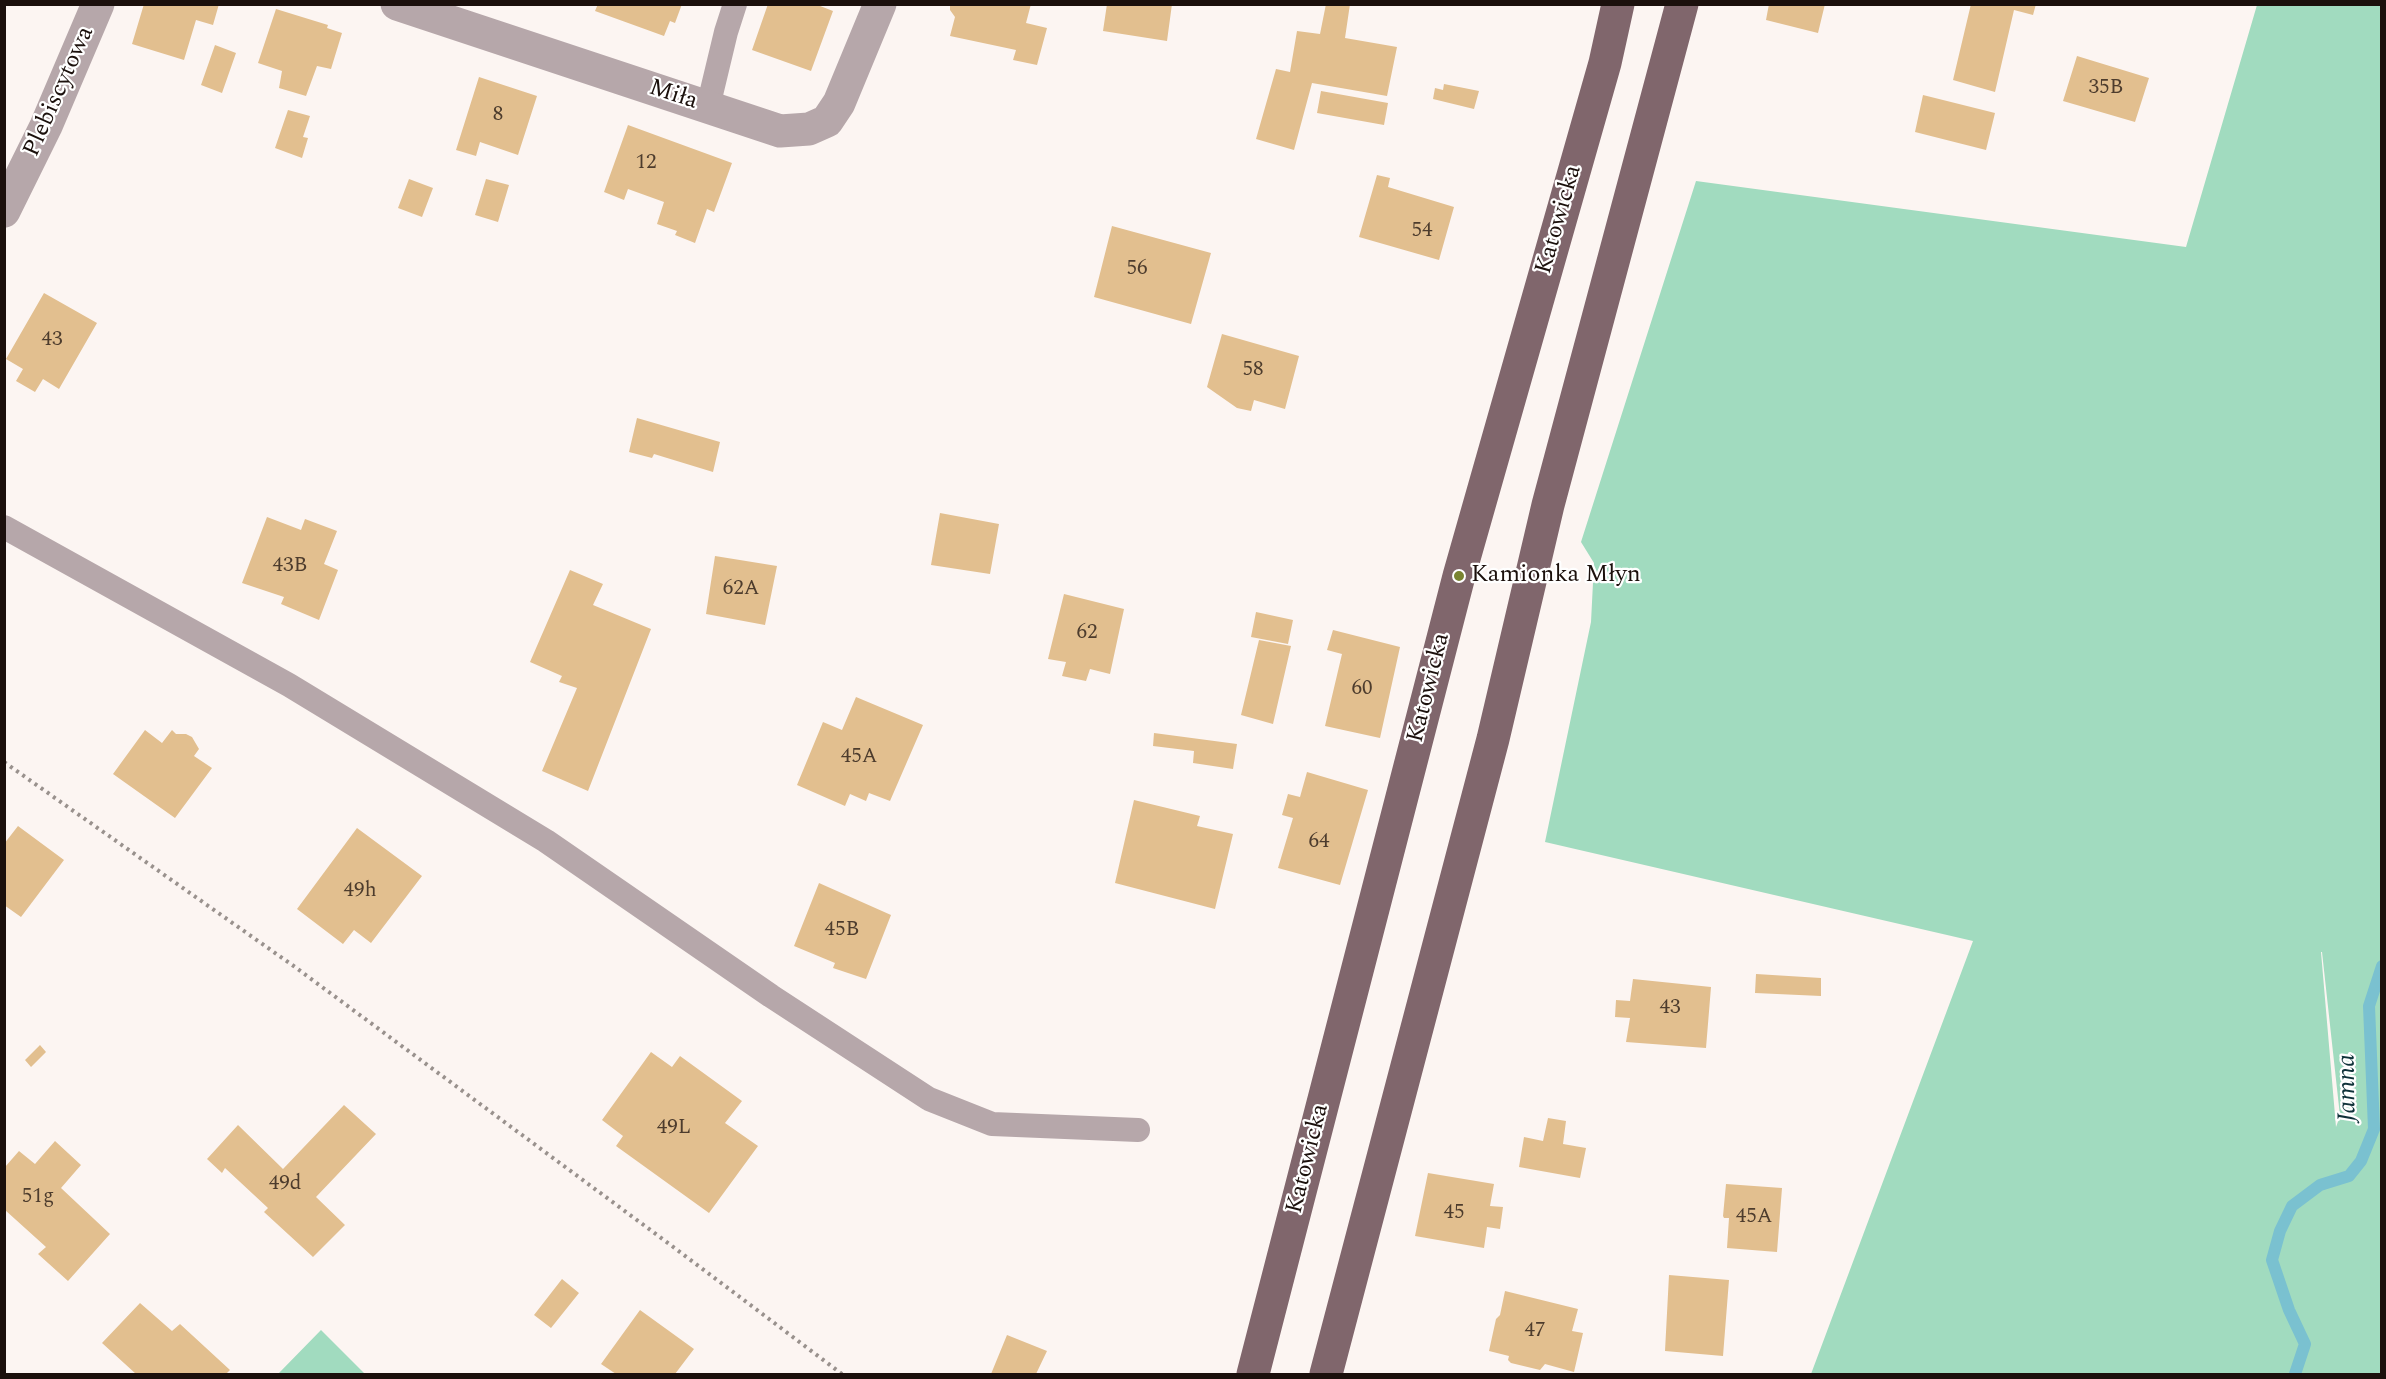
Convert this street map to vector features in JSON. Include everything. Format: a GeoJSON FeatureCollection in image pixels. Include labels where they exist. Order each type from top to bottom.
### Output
{"type":"FeatureCollection","features":[{"type":"Feature","properties":{"kind":"main road","name":"Katowicka"},"geometry":{"type":"LineString","coordinates":[[1253,1374],[1459,576],[1605,63],[1618,4]]}},
{"type":"Feature","properties":{"kind":"main road"},"geometry":{"type":"LineString","coordinates":[[1326,1374],[1493,739],[1548,505],[1682,4]]}},
{"type":"Feature","properties":{"kind":"street","name":"Plebiscytowa"},"geometry":{"type":"LineString","coordinates":[[4,211],[46,126],[98,4]]}},
{"type":"Feature","properties":{"kind":"street","name":"Miła"},"geometry":{"type":"LineString","coordinates":[[397,4],[780,131],[809,129],[827,121],[839,103],[880,4]]}},
{"type":"Feature","properties":{"kind":"lane"},"geometry":{"type":"LineString","coordinates":[[708,107],[735,4]]}},
{"type":"Feature","properties":{"kind":"lane"},"geometry":{"type":"LineString","coordinates":[[4,527],[289,685],[546,840],[771,996],[929,1100],[992,1124],[1138,1131]]}},
{"type":"Feature","properties":{"kind":"path"},"geometry":{"type":"LineString","coordinates":[[4,762],[304,974],[842,1374]]}},
{"type":"Feature","properties":{"kind":"green space"},"geometry":{"type":"Polygon","coordinates":[[[2257,5],[2381,5],[2381,1374],[1811,1374],[1973,941],[1545,842],[1591,622],[1594,563],[1581,542],[1696,181],[2186,247],[2257,5]],[[2321,952],[2336,1127],[2340,1116],[2322,952],[2321,952]]]}},
{"type":"Feature","properties":{"kind":"green space"},"geometry":{"type":"Polygon","coordinates":[[[321,1330],[365,1374],[278,1374],[321,1330]]]}},
{"type":"Feature","properties":{"kind":"building"},"geometry":{"type":"Polygon","coordinates":[[[144,4],[219,4],[213,25],[196,20],[184,60],[132,44],[144,4]]]}},
{"type":"Feature","properties":{"kind":"building"},"geometry":{"type":"Polygon","coordinates":[[[598,4],[682,4],[675,23],[670,21],[664,36],[595,11],[598,4]]]}},
{"type":"Feature","properties":{"kind":"building"},"geometry":{"type":"Polygon","coordinates":[[[768,4],[815,4],[833,11],[811,71],[752,50],[768,4]]]}},
{"type":"Feature","properties":{"kind":"building"},"geometry":{"type":"Polygon","coordinates":[[[950,4],[1031,4],[1026,23],[1047,28],[1037,65],[1013,60],[1016,50],[950,36],[955,17],[950,10],[950,4]]]}},
{"type":"Feature","properties":{"kind":"building"},"geometry":{"type":"Polygon","coordinates":[[[1107,4],[1172,4],[1167,41],[1103,31],[1107,4]]]}},
{"type":"Feature","properties":{"kind":"building"},"geometry":{"type":"Polygon","coordinates":[[[1326,4],[1350,4],[1345,38],[1397,47],[1387,96],[1312,83],[1294,150],[1256,139],[1276,69],[1290,72],[1297,31],[1320,34],[1326,4]]]}},
{"type":"Feature","properties":{"kind":"building"},"geometry":{"type":"Polygon","coordinates":[[[1769,4],[1825,4],[1818,33],[1766,20],[1769,4]]]}},
{"type":"Feature","properties":{"kind":"building"},"geometry":{"type":"Polygon","coordinates":[[[1971,4],[2036,4],[2033,15],[2014,10],[1995,92],[1953,80],[1971,4]]]}},
{"type":"Feature","properties":{"kind":"building"},"geometry":{"type":"Polygon","coordinates":[[[276,9],[328,25],[327,28],[342,33],[331,69],[317,66],[306,96],[279,88],[282,71],[258,63],[276,9]]]}},
{"type":"Feature","properties":{"kind":"building"},"geometry":{"type":"Polygon","coordinates":[[[215,45],[236,53],[222,93],[201,85],[215,45]]]}},
{"type":"Feature","properties":{"kind":"building"},"geometry":{"type":"Polygon","coordinates":[[[2077,56],[2149,78],[2135,122],[2063,101],[2077,56]]]}},
{"type":"Feature","properties":{"kind":"building"},"geometry":{"type":"Polygon","coordinates":[[[479,77],[537,96],[518,155],[480,142],[476,156],[456,150],[479,77]]]}},
{"type":"Feature","properties":{"kind":"building"},"geometry":{"type":"Polygon","coordinates":[[[1444,84],[1479,91],[1474,109],[1433,99],[1435,88],[1443,90],[1444,84]]]}},
{"type":"Feature","properties":{"kind":"building"},"geometry":{"type":"Polygon","coordinates":[[[1321,91],[1388,103],[1384,125],[1317,113],[1321,91]]]}},
{"type":"Feature","properties":{"kind":"building"},"geometry":{"type":"Polygon","coordinates":[[[1923,95],[1995,113],[1986,150],[1915,132],[1923,95]]]}},
{"type":"Feature","properties":{"kind":"building"},"geometry":{"type":"Polygon","coordinates":[[[288,110],[310,116],[303,137],[308,138],[302,158],[275,148],[288,110]]]}},
{"type":"Feature","properties":{"kind":"building"},"geometry":{"type":"Polygon","coordinates":[[[628,125],[732,163],[714,212],[707,209],[695,243],[675,235],[677,231],[657,224],[664,202],[628,189],[624,200],[604,192],[628,125]]]}},
{"type":"Feature","properties":{"kind":"building"},"geometry":{"type":"Polygon","coordinates":[[[1377,175],[1390,178],[1388,187],[1454,207],[1439,260],[1359,237],[1377,175]]]}},
{"type":"Feature","properties":{"kind":"building"},"geometry":{"type":"Polygon","coordinates":[[[409,179],[433,188],[422,217],[398,208],[409,179]]]}},
{"type":"Feature","properties":{"kind":"building"},"geometry":{"type":"Polygon","coordinates":[[[486,179],[509,185],[498,222],[475,215],[486,179]]]}},
{"type":"Feature","properties":{"kind":"building"},"geometry":{"type":"Polygon","coordinates":[[[1112,226],[1211,253],[1191,324],[1094,297],[1112,226]]]}},
{"type":"Feature","properties":{"kind":"building"},"geometry":{"type":"Polygon","coordinates":[[[44,293],[97,323],[59,389],[43,379],[35,392],[16,381],[23,369],[6,359],[44,293]]]}},
{"type":"Feature","properties":{"kind":"building"},"geometry":{"type":"Polygon","coordinates":[[[1222,334],[1299,356],[1285,409],[1254,400],[1251,411],[1237,408],[1207,387],[1222,334]]]}},
{"type":"Feature","properties":{"kind":"building"},"geometry":{"type":"Polygon","coordinates":[[[637,418],[720,442],[713,472],[654,454],[652,458],[629,452],[637,418]]]}},
{"type":"Feature","properties":{"kind":"building"},"geometry":{"type":"Polygon","coordinates":[[[940,513],[999,524],[990,574],[931,565],[940,513]]]}},
{"type":"Feature","properties":{"kind":"building"},"geometry":{"type":"Polygon","coordinates":[[[267,517],[301,530],[305,519],[337,531],[324,564],[338,570],[319,620],[281,604],[284,597],[242,583],[267,517]]]}},
{"type":"Feature","properties":{"kind":"building"},"geometry":{"type":"Polygon","coordinates":[[[715,556],[777,566],[765,625],[706,614],[715,556]]]}},
{"type":"Feature","properties":{"kind":"building"},"geometry":{"type":"Polygon","coordinates":[[[570,570],[603,584],[593,605],[651,629],[588,791],[542,771],[577,688],[559,682],[562,676],[530,662],[570,570]]]}},
{"type":"Feature","properties":{"kind":"building"},"geometry":{"type":"Polygon","coordinates":[[[1064,594],[1124,609],[1110,674],[1090,669],[1086,681],[1062,676],[1066,662],[1048,659],[1064,594]]]}},
{"type":"Feature","properties":{"kind":"building"},"geometry":{"type":"Polygon","coordinates":[[[1256,612],[1293,620],[1288,644],[1251,637],[1256,612]]]}},
{"type":"Feature","properties":{"kind":"building"},"geometry":{"type":"Polygon","coordinates":[[[1333,630],[1400,647],[1380,738],[1325,726],[1342,654],[1327,650],[1333,630]]]}},
{"type":"Feature","properties":{"kind":"building"},"geometry":{"type":"Polygon","coordinates":[[[1259,640],[1291,646],[1273,724],[1241,715],[1259,640]]]}},
{"type":"Feature","properties":{"kind":"building"},"geometry":{"type":"Polygon","coordinates":[[[856,697],[923,725],[890,801],[869,793],[866,801],[850,794],[845,806],[797,785],[823,722],[842,730],[856,697]]]}},
{"type":"Feature","properties":{"kind":"building"},"geometry":{"type":"Polygon","coordinates":[[[145,730],[162,743],[172,730],[176,734],[186,734],[192,737],[199,749],[194,756],[212,768],[175,818],[113,774],[145,730]]]}},
{"type":"Feature","properties":{"kind":"building"},"geometry":{"type":"Polygon","coordinates":[[[1154,733],[1237,744],[1233,769],[1193,763],[1194,751],[1153,746],[1154,733]]]}},
{"type":"Feature","properties":{"kind":"building"},"geometry":{"type":"Polygon","coordinates":[[[1307,772],[1368,790],[1340,885],[1278,868],[1293,818],[1282,815],[1288,794],[1300,797],[1307,772]]]}},
{"type":"Feature","properties":{"kind":"building"},"geometry":{"type":"Polygon","coordinates":[[[1134,800],[1200,816],[1197,826],[1233,834],[1215,909],[1115,883],[1134,800]]]}},
{"type":"Feature","properties":{"kind":"building"},"geometry":{"type":"Polygon","coordinates":[[[18,826],[64,860],[21,917],[4,905],[4,844],[18,826]]]}},
{"type":"Feature","properties":{"kind":"building"},"geometry":{"type":"Polygon","coordinates":[[[357,828],[422,876],[371,943],[354,930],[343,944],[297,909],[357,828]]]}},
{"type":"Feature","properties":{"kind":"building"},"geometry":{"type":"Polygon","coordinates":[[[819,883],[891,915],[866,979],[833,968],[835,963],[794,946],[819,883]]]}},
{"type":"Feature","properties":{"kind":"building"},"geometry":{"type":"Polygon","coordinates":[[[1756,974],[1821,978],[1821,996],[1755,993],[1756,974]]]}},
{"type":"Feature","properties":{"kind":"building"},"geometry":{"type":"Polygon","coordinates":[[[1633,979],[1711,987],[1706,1048],[1626,1042],[1630,1018],[1615,1017],[1616,1000],[1630,1001],[1633,979]]]}},
{"type":"Feature","properties":{"kind":"building"},"geometry":{"type":"Polygon","coordinates":[[[40,1045],[46,1052],[31,1067],[25,1060],[40,1045]]]}},
{"type":"Feature","properties":{"kind":"building"},"geometry":{"type":"Polygon","coordinates":[[[651,1052],[672,1067],[680,1056],[742,1101],[725,1123],[758,1146],[709,1213],[616,1146],[623,1136],[602,1120],[651,1052]]]}},
{"type":"Feature","properties":{"kind":"building"},"geometry":{"type":"Polygon","coordinates":[[[344,1105],[376,1134],[316,1197],[345,1225],[313,1257],[264,1212],[268,1208],[225,1168],[222,1173],[207,1159],[238,1125],[283,1169],[344,1105]]]}},
{"type":"Feature","properties":{"kind":"building"},"geometry":{"type":"Polygon","coordinates":[[[1548,1118],[1566,1121],[1563,1144],[1586,1148],[1580,1178],[1519,1167],[1524,1137],[1543,1141],[1548,1118]]]}},
{"type":"Feature","properties":{"kind":"building"},"geometry":{"type":"Polygon","coordinates":[[[55,1141],[81,1165],[61,1188],[110,1234],[68,1281],[38,1254],[46,1247],[5,1210],[5,1167],[19,1151],[35,1164],[55,1141]]]}},
{"type":"Feature","properties":{"kind":"building"},"geometry":{"type":"Polygon","coordinates":[[[1428,1173],[1494,1184],[1490,1206],[1503,1207],[1500,1229],[1487,1227],[1484,1248],[1415,1236],[1428,1173]]]}},
{"type":"Feature","properties":{"kind":"building"},"geometry":{"type":"Polygon","coordinates":[[[1726,1184],[1782,1188],[1777,1252],[1727,1248],[1729,1218],[1723,1216],[1726,1184]]]}},
{"type":"Feature","properties":{"kind":"building"},"geometry":{"type":"Polygon","coordinates":[[[1669,1275],[1729,1280],[1723,1356],[1665,1351],[1669,1275]]]}},
{"type":"Feature","properties":{"kind":"building"},"geometry":{"type":"Polygon","coordinates":[[[562,1279],[579,1293],[551,1328],[534,1315],[562,1279]]]}},
{"type":"Feature","properties":{"kind":"building"},"geometry":{"type":"Polygon","coordinates":[[[1505,1291],[1578,1309],[1572,1331],[1583,1333],[1574,1372],[1545,1364],[1540,1370],[1511,1363],[1508,1360],[1509,1356],[1489,1351],[1505,1291]]]}},
{"type":"Feature","properties":{"kind":"building"},"geometry":{"type":"Polygon","coordinates":[[[140,1303],[172,1331],[180,1324],[230,1370],[226,1374],[136,1374],[102,1343],[140,1303]]]}},
{"type":"Feature","properties":{"kind":"building"},"geometry":{"type":"Polygon","coordinates":[[[640,1310],[694,1349],[675,1374],[616,1374],[601,1364],[640,1310]]]}},
{"type":"Feature","properties":{"kind":"building"},"geometry":{"type":"Polygon","coordinates":[[[1007,1335],[1047,1351],[1036,1374],[991,1374],[1007,1335]]]}},
{"type":"Feature","properties":{"kind":"waterway","name":"Jamna"},"geometry":{"type":"LineString","coordinates":[[2295,1374],[2305,1344],[2289,1310],[2272,1260],[2280,1231],[2292,1206],[2320,1185],[2349,1176],[2361,1161],[2374,1129],[2369,1006],[2382,966]]}},
{"type":"Feature","properties":{"kind":"place","name":"Kamionka Młyn"},"geometry":{"type":"Point","coordinates":[1459,576]}}]}
